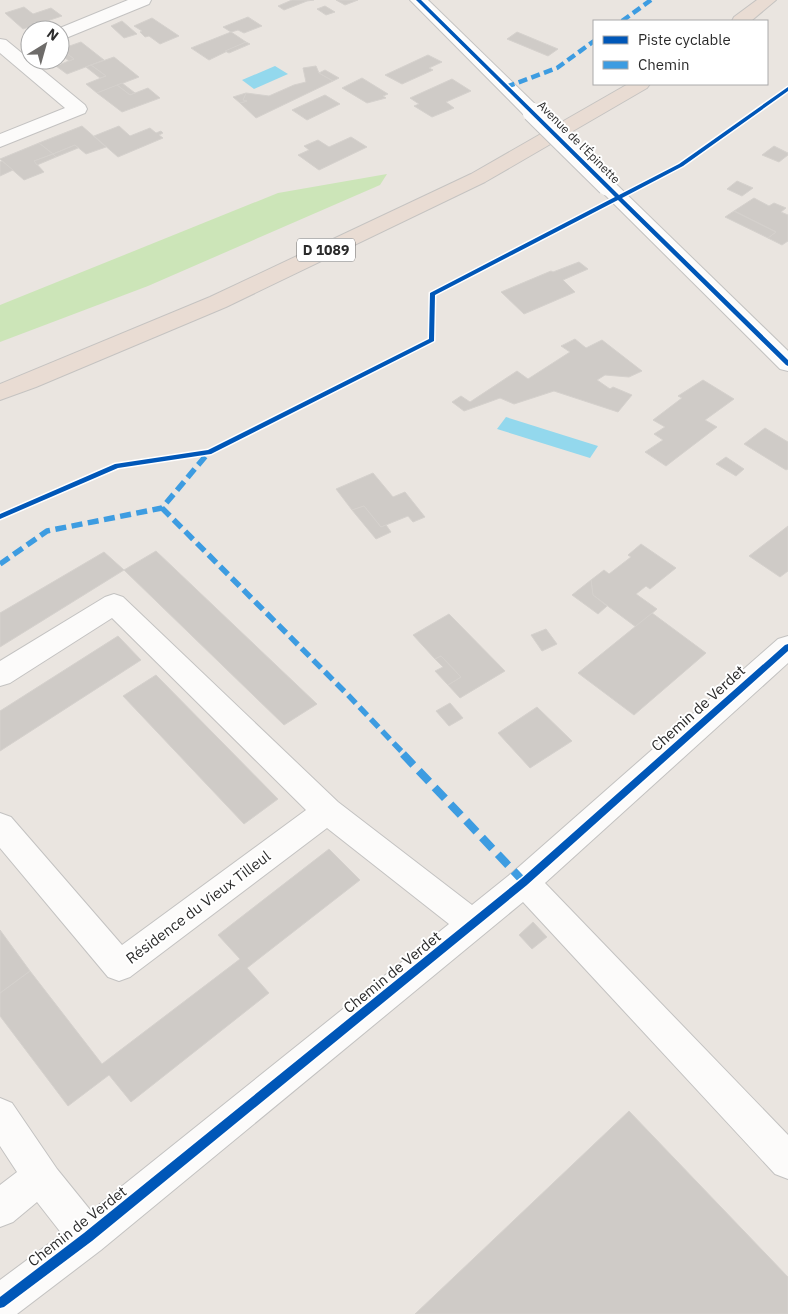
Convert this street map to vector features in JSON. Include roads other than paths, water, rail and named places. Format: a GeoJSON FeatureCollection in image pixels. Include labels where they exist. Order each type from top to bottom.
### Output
{"type":"FeatureCollection","features":[{"type":"Feature","properties":{"kind":"highway"},"geometry":{"type":"LineString","coordinates":[[741,20],[768,0]]}},
{"type":"Feature","properties":{"kind":"highway","name":"D 1089"},"geometry":{"type":"LineString","coordinates":[[0,392],[218,302],[478,178],[639,85]]}},
{"type":"Feature","properties":{"kind":"street"},"geometry":{"type":"LineString","coordinates":[[70,30],[144,0]]}},
{"type":"Feature","properties":{"kind":"street","name":"Avenue de l'Épinette"},"geometry":{"type":"LineString","coordinates":[[418,0],[788,364]]}},
{"type":"Feature","properties":{"kind":"street"},"geometry":{"type":"LineString","coordinates":[[4,52],[20,48]]}},
{"type":"Feature","properties":{"kind":"street"},"geometry":{"type":"LineString","coordinates":[[0,141],[78,109],[4,52]]}},
{"type":"Feature","properties":{"kind":"street"},"geometry":{"type":"LineString","coordinates":[[0,675],[114,604],[327,811],[473,924]]}},
{"type":"Feature","properties":{"kind":"street","name":"Chemin de Verdet"},"geometry":{"type":"LineString","coordinates":[[0,1302],[88,1237],[524,882],[788,647]]}},
{"type":"Feature","properties":{"kind":"street","name":"Résidence du Vieux Tilleul"},"geometry":{"type":"LineString","coordinates":[[0,826],[119,966],[327,811]]}},
{"type":"Feature","properties":{"kind":"street"},"geometry":{"type":"LineString","coordinates":[[524,882],[788,1161]]}},
{"type":"Feature","properties":{"kind":"street"},"geometry":{"type":"LineString","coordinates":[[0,1115],[43,1180],[88,1237]]}},
{"type":"Feature","properties":{"kind":"street"},"geometry":{"type":"LineString","coordinates":[[0,1208],[39,1176],[43,1180]]}},
{"type":"Feature","properties":{"kind":"water"},"geometry":{"type":"Polygon","coordinates":[[[275,66],[288,74],[254,89],[242,80],[275,66]]]}},
{"type":"Feature","properties":{"kind":"water"},"geometry":{"type":"Polygon","coordinates":[[[506,417],[598,446],[590,458],[497,429],[506,417]]]}}]}
